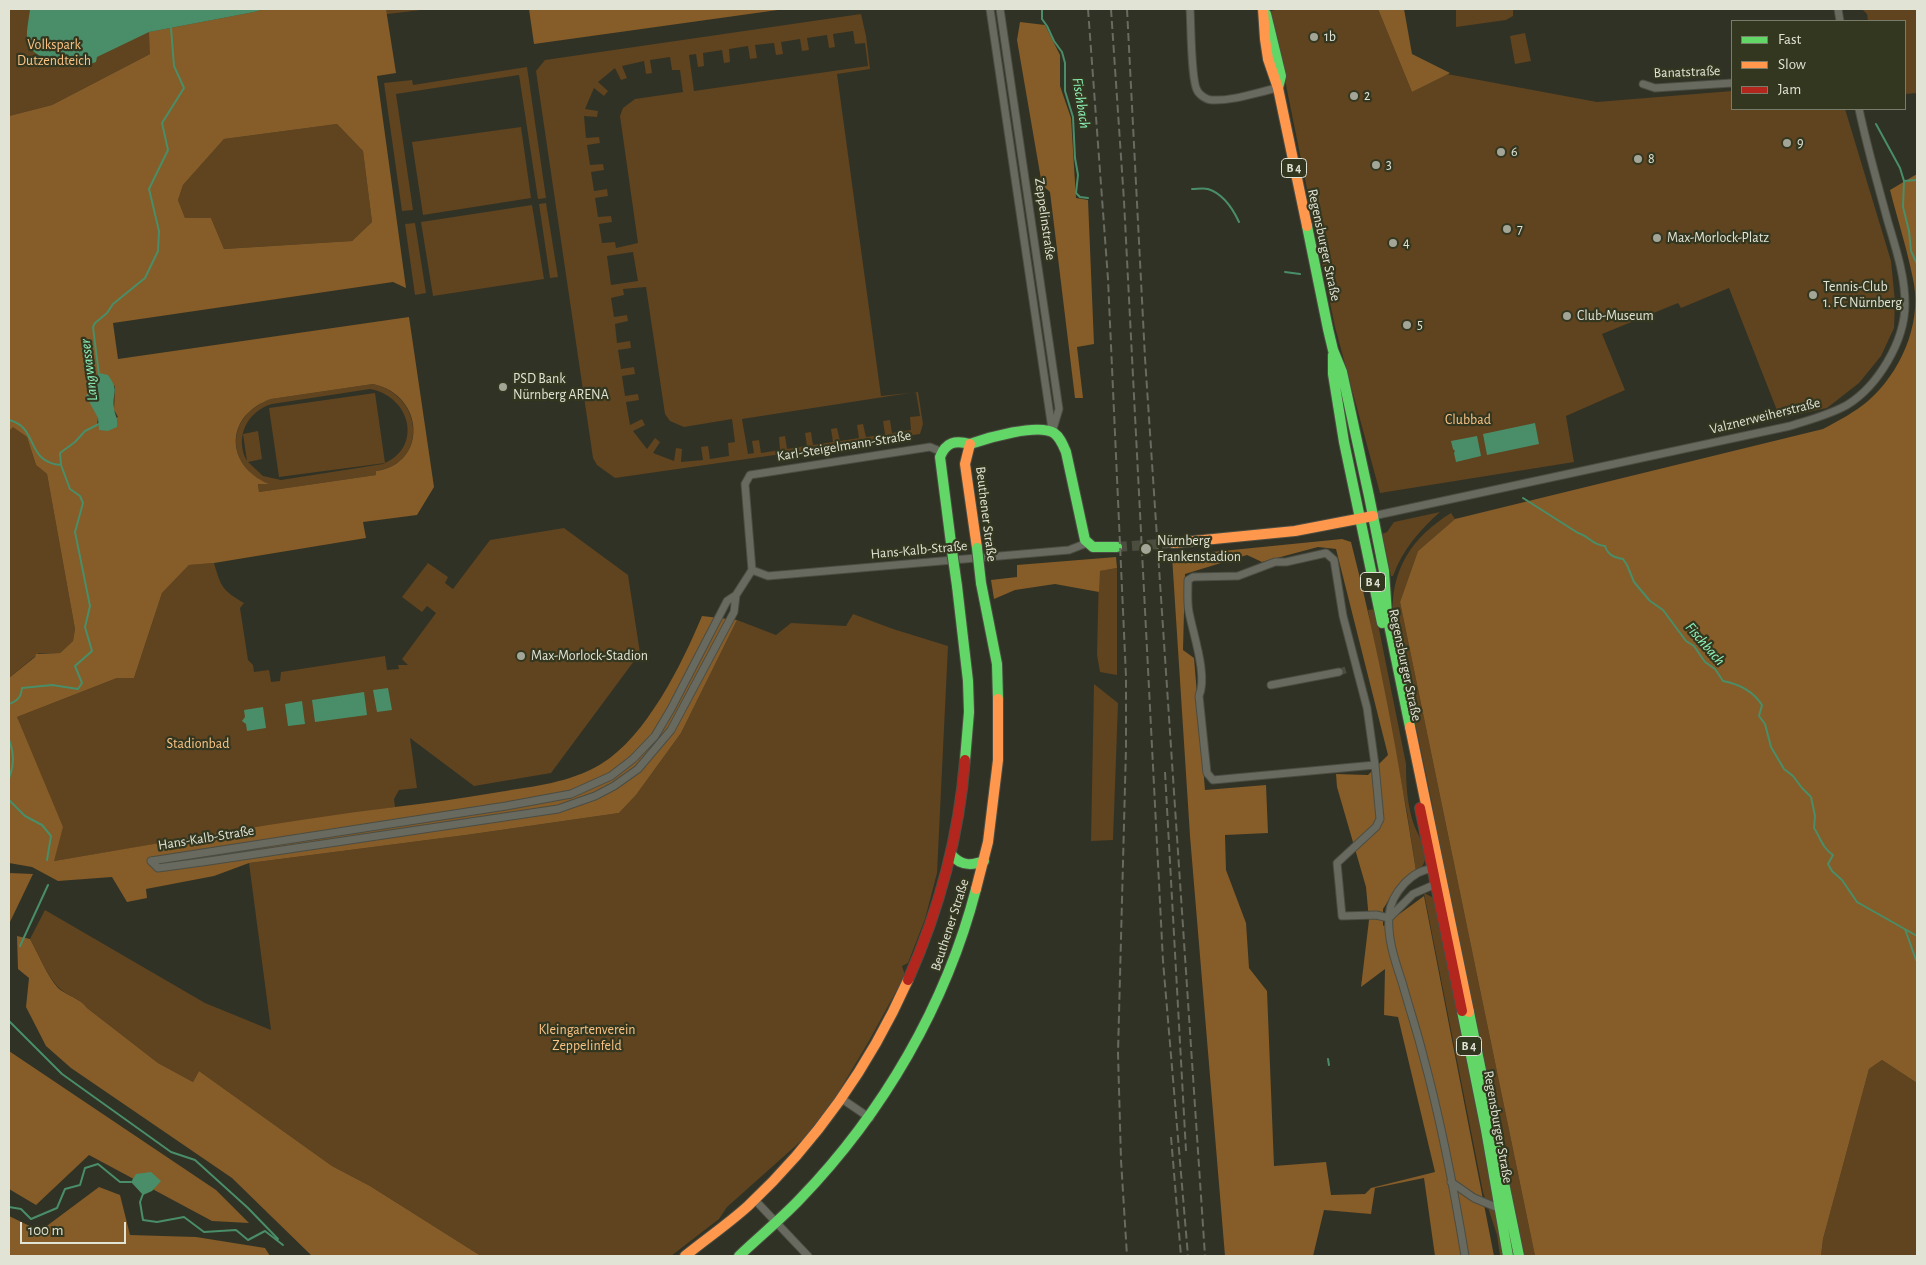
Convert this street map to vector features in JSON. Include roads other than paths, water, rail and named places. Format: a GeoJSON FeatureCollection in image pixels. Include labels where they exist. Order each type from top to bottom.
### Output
{"type":"FeatureCollection","features":[{"type":"Feature","properties":{"kind":"main road","name":"Regensburger Straße"},"geometry":{"type":"LineString","coordinates":[[1263,9],[1263,31],[1270,72],[1278,88],[1333,350],[1342,372],[1373,516],[1384,571],[1386,612],[1436,869]]}},
{"type":"Feature","properties":{"kind":"main road","name":"Regensburger Straße"},"geometry":{"type":"LineString","coordinates":[[1333,350],[1333,374],[1344,442],[1512,1216],[1519,1256]]}},
{"type":"Feature","properties":{"kind":"main road"},"geometry":{"type":"LineString","coordinates":[[942,452],[948,444],[957,441],[970,444],[991,437],[1043,430],[1052,432]]}},
{"type":"Feature","properties":{"kind":"main road","name":"Zeppelinstraße"},"geometry":{"type":"LineString","coordinates":[[1052,432],[1061,440],[1066,452],[1081,525],[1087,543]]}},
{"type":"Feature","properties":{"kind":"main road","name":"Beuthener Straße"},"geometry":{"type":"LineString","coordinates":[[739,1256],[777,1223],[826,1174],[870,1118],[904,1065],[939,997],[962,937],[984,861],[997,771],[999,713],[997,664],[981,583],[965,464],[970,444]]}},
{"type":"Feature","properties":{"kind":"main road","name":"Beuthener Straße"},"geometry":{"type":"LineString","coordinates":[[685,1256],[723,1227],[754,1199],[800,1152],[842,1099],[881,1037],[907,986],[931,925],[951,854],[963,795],[969,712],[967,664],[940,469],[942,452]]}},
{"type":"Feature","properties":{"kind":"main road"},"geometry":{"type":"LineString","coordinates":[[1173,542],[1294,531],[1373,516]]}},
{"type":"Feature","properties":{"kind":"main road","name":"Hans-Kalb-Straße"},"geometry":{"type":"LineString","coordinates":[[1087,543],[1097,548],[1117,547]]}},
{"type":"Feature","properties":{"kind":"main road"},"geometry":{"type":"LineString","coordinates":[[951,854],[961,864],[971,865],[984,861]]}},
{"type":"Feature","properties":{"kind":"main road","name":"Regensburger Straße"},"geometry":{"type":"LineString","coordinates":[[1439,883],[1508,1256]]}},
{"type":"Feature","properties":{"kind":"main road"},"geometry":{"type":"LineString","coordinates":[[1498,1208],[1512,1216]]}},
{"type":"Feature","properties":{"kind":"street","name":"Zeppelinstraße"},"geometry":{"type":"LineString","coordinates":[[990,9],[1052,432]]}},
{"type":"Feature","properties":{"kind":"street","name":"Zeppelinstraße"},"geometry":{"type":"LineString","coordinates":[[1000,9],[1059,409],[1052,432]]}},
{"type":"Feature","properties":{"kind":"street"},"geometry":{"type":"LineString","coordinates":[[1190,9],[1196,90],[1204,98],[1212,100],[1232,98],[1278,88]]}},
{"type":"Feature","properties":{"kind":"street","name":"Banatstraße"},"geometry":{"type":"LineString","coordinates":[[1643,84],[1655,88],[1731,83]]}},
{"type":"Feature","properties":{"kind":"street","name":"Valznerweiherstraße"},"geometry":{"type":"LineString","coordinates":[[1373,516],[1790,426],[1821,417],[1848,404],[1872,384],[1888,361],[1899,337],[1905,305],[1902,270],[1866,146],[1859,110]]}},
{"type":"Feature","properties":{"kind":"street","name":"Karl-Steigelmann-Straße"},"geometry":{"type":"LineString","coordinates":[[752,570],[745,484],[750,475],[930,447],[942,452]]}},
{"type":"Feature","properties":{"kind":"street","name":"Hans-Kalb-Straße"},"geometry":{"type":"LineString","coordinates":[[736,595],[734,612],[671,730],[638,769],[614,786],[595,796],[558,809],[420,830],[158,868],[151,861],[571,794],[611,776],[633,759],[655,736],[727,601],[736,595],[752,570],[768,576],[838,571],[1069,550],[1087,543]]}},
{"type":"Feature","properties":{"kind":"street"},"geometry":{"type":"LineString","coordinates":[[1375,765],[1213,780],[1207,773],[1199,696],[1202,690],[1199,652],[1195,643],[1188,609],[1188,580],[1193,577],[1238,576],[1275,562],[1286,562],[1326,553],[1334,560],[1352,668],[1367,708],[1375,765],[1380,818],[1376,827],[1337,863],[1342,916],[1376,915],[1389,918]]}},
{"type":"Feature","properties":{"kind":"street"},"geometry":{"type":"LineString","coordinates":[[1271,684],[1339,672]]}},
{"type":"Feature","properties":{"kind":"street"},"geometry":{"type":"LineString","coordinates":[[671,709],[681,714]]}},
{"type":"Feature","properties":{"kind":"street"},"geometry":{"type":"LineString","coordinates":[[418,819],[420,830]]}},
{"type":"Feature","properties":{"kind":"street"},"geometry":{"type":"LineString","coordinates":[[1436,869],[1420,873],[1402,887],[1390,906],[1390,942],[1424,1056],[1465,1256]]}},
{"type":"Feature","properties":{"kind":"street"},"geometry":{"type":"LineString","coordinates":[[1389,918],[1406,899],[1418,891],[1439,883]]}},
{"type":"Feature","properties":{"kind":"street"},"geometry":{"type":"LineString","coordinates":[[842,1099],[870,1118]]}},
{"type":"Feature","properties":{"kind":"street"},"geometry":{"type":"LineString","coordinates":[[1451,1182],[1474,1198],[1498,1208]]}},
{"type":"Feature","properties":{"kind":"street"},"geometry":{"type":"LineString","coordinates":[[754,1199],[808,1256]]}},
{"type":"Feature","properties":{"kind":"waterway","name":"Fischbach"},"geometry":{"type":"LineString","coordinates":[[1042,9],[1042,19],[1062,52],[1065,63],[1065,91],[1073,117],[1075,158],[1078,175],[1076,193],[1080,197],[1088,198]]}},
{"type":"Feature","properties":{"kind":"waterway","name":"Langwasser"},"geometry":{"type":"LineString","coordinates":[[99,375],[93,327],[113,304],[145,278],[158,251],[159,231],[149,189],[168,150],[162,123],[184,88],[174,66],[171,28]]}},
{"type":"Feature","properties":{"kind":"waterway"},"geometry":{"type":"LineString","coordinates":[[1876,124],[1900,168],[1904,181],[1903,207],[1909,231],[1911,251],[1917,264]]}},
{"type":"Feature","properties":{"kind":"waterway"},"geometry":{"type":"LineString","coordinates":[[1904,181],[1917,180]]}},
{"type":"Feature","properties":{"kind":"waterway","name":"Fischbach"},"geometry":{"type":"LineString","coordinates":[[1192,189],[1208,189],[1219,194],[1231,207],[1239,222]]}},
{"type":"Feature","properties":{"kind":"waterway","name":"Fischbach"},"geometry":{"type":"LineString","coordinates":[[1285,272],[1300,274]]}},
{"type":"Feature","properties":{"kind":"waterway"},"geometry":{"type":"LineString","coordinates":[[9,420],[25,430],[42,458],[61,465]]}},
{"type":"Feature","properties":{"kind":"waterway","name":"Langwasser"},"geometry":{"type":"LineString","coordinates":[[9,704],[18,699],[22,688],[52,685],[78,689],[82,683],[75,666],[92,651],[85,627],[90,606],[75,532],[83,503],[80,496],[70,489],[61,465],[60,453],[75,442],[85,431],[99,424]]}},
{"type":"Feature","properties":{"kind":"waterway","name":"Fischbach"},"geometry":{"type":"LineString","coordinates":[[1523,498],[1578,533],[1605,546],[1611,555],[1623,559],[1634,582],[1650,601],[1663,610],[1686,641],[1694,646],[1705,662],[1715,669],[1723,681],[1745,689],[1758,700],[1762,705],[1759,716],[1765,724],[1771,747],[1784,769],[1793,776],[1811,797],[1815,816],[1814,828],[1824,846],[1833,855],[1828,864],[1832,871],[1842,880],[1857,902],[1917,936]]}},
{"type":"Feature","properties":{"kind":"waterway","name":"Langwasser"},"geometry":{"type":"LineString","coordinates":[[9,740],[13,759],[9,778]]}},
{"type":"Feature","properties":{"kind":"waterway","name":"Langwasser"},"geometry":{"type":"LineString","coordinates":[[9,800],[25,816],[42,825],[51,836],[47,860]]}},
{"type":"Feature","properties":{"kind":"waterway"},"geometry":{"type":"LineString","coordinates":[[20,946],[48,885]]}},
{"type":"Feature","properties":{"kind":"waterway"},"geometry":{"type":"LineString","coordinates":[[1905,929],[1916,960]]}},
{"type":"Feature","properties":{"kind":"waterway"},"geometry":{"type":"LineString","coordinates":[[9,1021],[62,1074],[171,1152],[195,1160],[248,1208],[278,1239]]}},
{"type":"Feature","properties":{"kind":"waterway"},"geometry":{"type":"LineString","coordinates":[[1328,1059],[1329,1065]]}},
{"type":"Feature","properties":{"kind":"waterway","name":"Langwasser"},"geometry":{"type":"LineString","coordinates":[[9,1207],[21,1209],[31,1219],[57,1208],[65,1189],[80,1185],[85,1168],[98,1164],[120,1182],[131,1182]]}},
{"type":"Feature","properties":{"kind":"waterway","name":"Langwasser"},"geometry":{"type":"LineString","coordinates":[[143,1194],[140,1202],[143,1220],[157,1222],[184,1217],[204,1232],[236,1230],[248,1240],[265,1231],[283,1245]]}},
{"type":"Feature","properties":{"kind":"tunnel"},"geometry":{"type":"LineString","coordinates":[[1117,547],[1173,543]]}},
{"type":"Feature","properties":{"kind":"tunnel"},"geometry":{"type":"LineString","coordinates":[[1339,672],[1349,669]]}},
{"type":"Feature","properties":{"kind":"railway"},"geometry":{"type":"LineString","coordinates":[[1088,9],[1108,279],[1126,677],[1126,748],[1118,1053],[1121,1160],[1127,1256]]}},
{"type":"Feature","properties":{"kind":"railway"},"geometry":{"type":"LineString","coordinates":[[1111,9],[1124,201],[1163,961],[1188,1256]]}},
{"type":"Feature","properties":{"kind":"railway"},"geometry":{"type":"LineString","coordinates":[[1127,9],[1145,358],[1205,1256]]}},
{"type":"Feature","properties":{"kind":"railway"},"geometry":{"type":"LineString","coordinates":[[1165,772],[1186,1151]]}},
{"type":"Feature","properties":{"kind":"railway"},"geometry":{"type":"LineString","coordinates":[[1171,1137],[1181,1256]]}},
{"type":"Feature","properties":{"kind":"place","name":"1b"},"geometry":{"type":"Point","coordinates":[1314,37]}},
{"type":"Feature","properties":{"kind":"place","name":"2"},"geometry":{"type":"Point","coordinates":[1354,96]}},
{"type":"Feature","properties":{"kind":"place","name":"9"},"geometry":{"type":"Point","coordinates":[1787,143]}},
{"type":"Feature","properties":{"kind":"place","name":"6"},"geometry":{"type":"Point","coordinates":[1501,152]}},
{"type":"Feature","properties":{"kind":"place","name":"8"},"geometry":{"type":"Point","coordinates":[1638,159]}},
{"type":"Feature","properties":{"kind":"place","name":"3"},"geometry":{"type":"Point","coordinates":[1376,165]}},
{"type":"Feature","properties":{"kind":"place","name":"7"},"geometry":{"type":"Point","coordinates":[1507,229]}},
{"type":"Feature","properties":{"kind":"place","name":"Max-Morlock-Platz"},"geometry":{"type":"Point","coordinates":[1657,238]}},
{"type":"Feature","properties":{"kind":"place","name":"4"},"geometry":{"type":"Point","coordinates":[1393,243]}},
{"type":"Feature","properties":{"kind":"place","name":"Tennis-Club 1. FC Nürnberg"},"geometry":{"type":"Point","coordinates":[1813,295]}},
{"type":"Feature","properties":{"kind":"place","name":"Club-Museum"},"geometry":{"type":"Point","coordinates":[1567,316]}},
{"type":"Feature","properties":{"kind":"place","name":"5"},"geometry":{"type":"Point","coordinates":[1407,325]}},
{"type":"Feature","properties":{"kind":"place","name":"PSD Bank Nürnberg ARENA"},"geometry":{"type":"Point","coordinates":[503,387]}},
{"type":"Feature","properties":{"kind":"place","name":"Nürnberg Frankenstadion"},"geometry":{"type":"Point","coordinates":[1146,549]}},
{"type":"Feature","properties":{"kind":"place","name":"Max-Morlock-Stadion"},"geometry":{"type":"Point","coordinates":[521,656]}},
{"type":"Feature","properties":{"kind":"park label","name":"Volkspark Dutzendteich"},"geometry":{"type":"Point","coordinates":[54,54]}},
{"type":"Feature","properties":{"kind":"park label","name":"Clubbad"},"geometry":{"type":"Point","coordinates":[1468,420]}},
{"type":"Feature","properties":{"kind":"park label","name":"Stadionbad"},"geometry":{"type":"Point","coordinates":[198,744]}},
{"type":"Feature","properties":{"kind":"park label","name":"Kleingartenverein Zeppelinfeld"},"geometry":{"type":"Point","coordinates":[587,1038]}}]}
